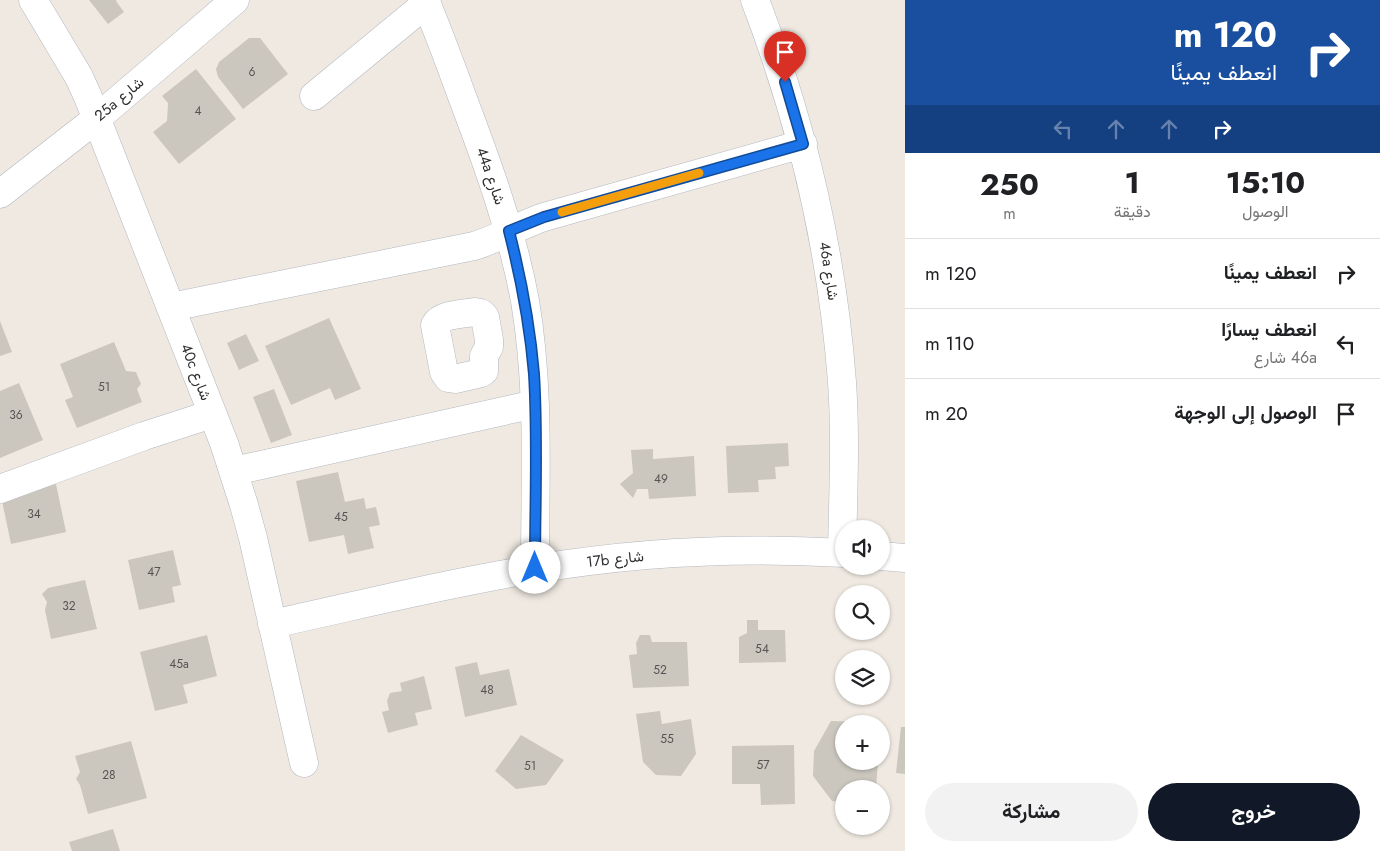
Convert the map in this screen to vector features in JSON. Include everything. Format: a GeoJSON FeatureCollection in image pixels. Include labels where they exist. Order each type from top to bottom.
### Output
{"type":"FeatureCollection","features":[{"type":"Feature","properties":{"kind":"street","name":"40c شارع"},"geometry":{"type":"LineString","coordinates":[[33,0],[79,77],[171,307],[234,472],[253,538],[304,763]]}},
{"type":"Feature","properties":{"kind":"street","name":"25a شارع"},"geometry":{"type":"LineString","coordinates":[[0,194],[96,119],[235,0]]}},
{"type":"Feature","properties":{"kind":"street","name":"46a شارع"},"geometry":{"type":"LineString","coordinates":[[755,0],[780,66],[803,144],[818,203],[829,263],[842,384],[843,520]]}},
{"type":"Feature","properties":{"kind":"street"},"geometry":{"type":"LineString","coordinates":[[314,96],[426,1]]}},
{"type":"Feature","properties":{"kind":"street","name":"44a شارع"},"geometry":{"type":"LineString","coordinates":[[426,1],[480,144],[509,231],[525,301],[535,404],[535,568]]}},
{"type":"Feature","properties":{"kind":"street"},"geometry":{"type":"LineString","coordinates":[[171,307],[474,246],[544,217],[803,144]]}},
{"type":"Feature","properties":{"kind":"street"},"geometry":{"type":"LineString","coordinates":[[478,312],[485,317],[489,343],[484,356],[485,368],[481,373],[452,379],[445,376],[434,328],[436,322],[442,319],[525,301]]}},
{"type":"Feature","properties":{"kind":"street"},"geometry":{"type":"LineString","coordinates":[[487,350],[530,342]]}},
{"type":"Feature","properties":{"kind":"street"},"geometry":{"type":"LineString","coordinates":[[234,472],[535,404]]}},
{"type":"Feature","properties":{"kind":"street"},"geometry":{"type":"LineString","coordinates":[[0,489],[144,436],[212,414]]}},
{"type":"Feature","properties":{"kind":"street","name":"17b شارع"},"geometry":{"type":"LineString","coordinates":[[272,624],[469,581],[535,568],[590,561],[703,552],[835,553]]}},
{"type":"Feature","properties":{"kind":"street"},"geometry":{"type":"LineString","coordinates":[[890,557],[905,558]]}},
{"type":"Feature","properties":{"kind":"building"},"geometry":{"type":"Polygon","coordinates":[[[89,0],[117,0],[124,12],[108,24],[89,0]]]}},
{"type":"Feature","properties":{"kind":"building"},"geometry":{"type":"Polygon","coordinates":[[[249,38],[260,38],[288,74],[243,109],[218,77],[216,69],[219,62],[249,38]]]}},
{"type":"Feature","properties":{"kind":"building"},"geometry":{"type":"Polygon","coordinates":[[[196,69],[236,119],[179,164],[153,132],[167,121],[168,103],[162,96],[196,69]]]}},
{"type":"Feature","properties":{"kind":"building"},"geometry":{"type":"Polygon","coordinates":[[[329,318],[361,389],[335,400],[330,388],[291,405],[265,346],[329,318]]]}},
{"type":"Feature","properties":{"kind":"building"},"geometry":{"type":"Polygon","coordinates":[[[0,321],[12,352],[0,356],[0,321]]]}},
{"type":"Feature","properties":{"kind":"building"},"geometry":{"type":"Polygon","coordinates":[[[246,334],[259,361],[239,370],[227,343],[246,334]]]}},
{"type":"Feature","properties":{"kind":"building"},"geometry":{"type":"Polygon","coordinates":[[[114,342],[126,371],[136,372],[141,384],[137,389],[142,402],[77,428],[65,400],[73,397],[60,364],[114,342]]]}},
{"type":"Feature","properties":{"kind":"building"},"geometry":{"type":"Polygon","coordinates":[[[19,383],[43,440],[0,458],[0,391],[19,383]]]}},
{"type":"Feature","properties":{"kind":"building"},"geometry":{"type":"Polygon","coordinates":[[[274,389],[292,435],[271,443],[253,397],[274,389]]]}},
{"type":"Feature","properties":{"kind":"building"},"geometry":{"type":"Polygon","coordinates":[[[788,443],[789,466],[775,467],[776,479],[758,480],[759,492],[728,493],[726,446],[788,443]]]}},
{"type":"Feature","properties":{"kind":"building"},"geometry":{"type":"Polygon","coordinates":[[[653,449],[653,459],[694,456],[696,496],[649,499],[648,489],[637,489],[633,498],[620,484],[633,473],[631,450],[653,449]]]}},
{"type":"Feature","properties":{"kind":"building"},"geometry":{"type":"Polygon","coordinates":[[[338,472],[345,502],[364,498],[366,509],[376,507],[380,525],[369,527],[374,548],[348,554],[344,535],[309,542],[296,481],[338,472]]]}},
{"type":"Feature","properties":{"kind":"building"},"geometry":{"type":"Polygon","coordinates":[[[56,484],[66,532],[11,544],[1,496],[56,484]]]}},
{"type":"Feature","properties":{"kind":"building"},"geometry":{"type":"Polygon","coordinates":[[[173,550],[181,585],[172,587],[175,602],[139,610],[128,560],[173,550]]]}},
{"type":"Feature","properties":{"kind":"building"},"geometry":{"type":"Polygon","coordinates":[[[85,580],[97,629],[51,639],[45,610],[47,602],[42,594],[48,588],[85,580]]]}},
{"type":"Feature","properties":{"kind":"building"},"geometry":{"type":"Polygon","coordinates":[[[747,620],[758,620],[758,630],[785,630],[786,662],[739,663],[739,637],[747,633],[747,620]]]}},
{"type":"Feature","properties":{"kind":"building"},"geometry":{"type":"Polygon","coordinates":[[[207,635],[217,676],[183,685],[188,703],[155,711],[140,652],[207,635]]]}},
{"type":"Feature","properties":{"kind":"building"},"geometry":{"type":"Polygon","coordinates":[[[640,635],[650,635],[652,642],[687,642],[689,686],[633,688],[629,655],[637,654],[636,643],[640,635]]]}},
{"type":"Feature","properties":{"kind":"building"},"geometry":{"type":"Polygon","coordinates":[[[477,662],[480,675],[509,669],[517,705],[465,717],[455,667],[477,662]]]}},
{"type":"Feature","properties":{"kind":"building"},"geometry":{"type":"Polygon","coordinates":[[[424,676],[432,709],[415,713],[418,725],[388,733],[382,712],[389,710],[387,701],[390,693],[402,691],[400,683],[424,676]]]}},
{"type":"Feature","properties":{"kind":"building"},"geometry":{"type":"Polygon","coordinates":[[[660,711],[662,724],[691,719],[696,754],[681,776],[656,775],[643,762],[636,714],[660,711]]]}},
{"type":"Feature","properties":{"kind":"building"},"geometry":{"type":"Polygon","coordinates":[[[831,721],[835,721],[835,770],[877,770],[877,780],[835,780],[835,801],[832,801],[813,776],[814,751],[831,721]]]}},
{"type":"Feature","properties":{"kind":"building"},"geometry":{"type":"Polygon","coordinates":[[[901,727],[905,727],[905,774],[896,773],[901,727]]]}},
{"type":"Feature","properties":{"kind":"building"},"geometry":{"type":"Polygon","coordinates":[[[521,735],[564,760],[546,785],[516,789],[495,771],[521,735]]]}},
{"type":"Feature","properties":{"kind":"building"},"geometry":{"type":"Polygon","coordinates":[[[131,741],[147,798],[88,814],[80,785],[76,779],[80,772],[75,756],[131,741]]]}},
{"type":"Feature","properties":{"kind":"building"},"geometry":{"type":"Polygon","coordinates":[[[794,745],[795,804],[761,805],[760,784],[732,784],[732,746],[794,745]]]}},
{"type":"Feature","properties":{"kind":"building"},"geometry":{"type":"Polygon","coordinates":[[[113,829],[120,851],[72,851],[69,842],[113,829]]]}},
{"type":"Feature","properties":{"kind":"slow traffic"},"geometry":{"type":"LineString","coordinates":[[562,212],[699,173]]}},
{"type":"Feature","properties":{"kind":"route"},"geometry":{"type":"LineString","coordinates":[[535,568],[534,373],[525,301],[509,231],[544,217],[803,144],[785,82]]}}]}
